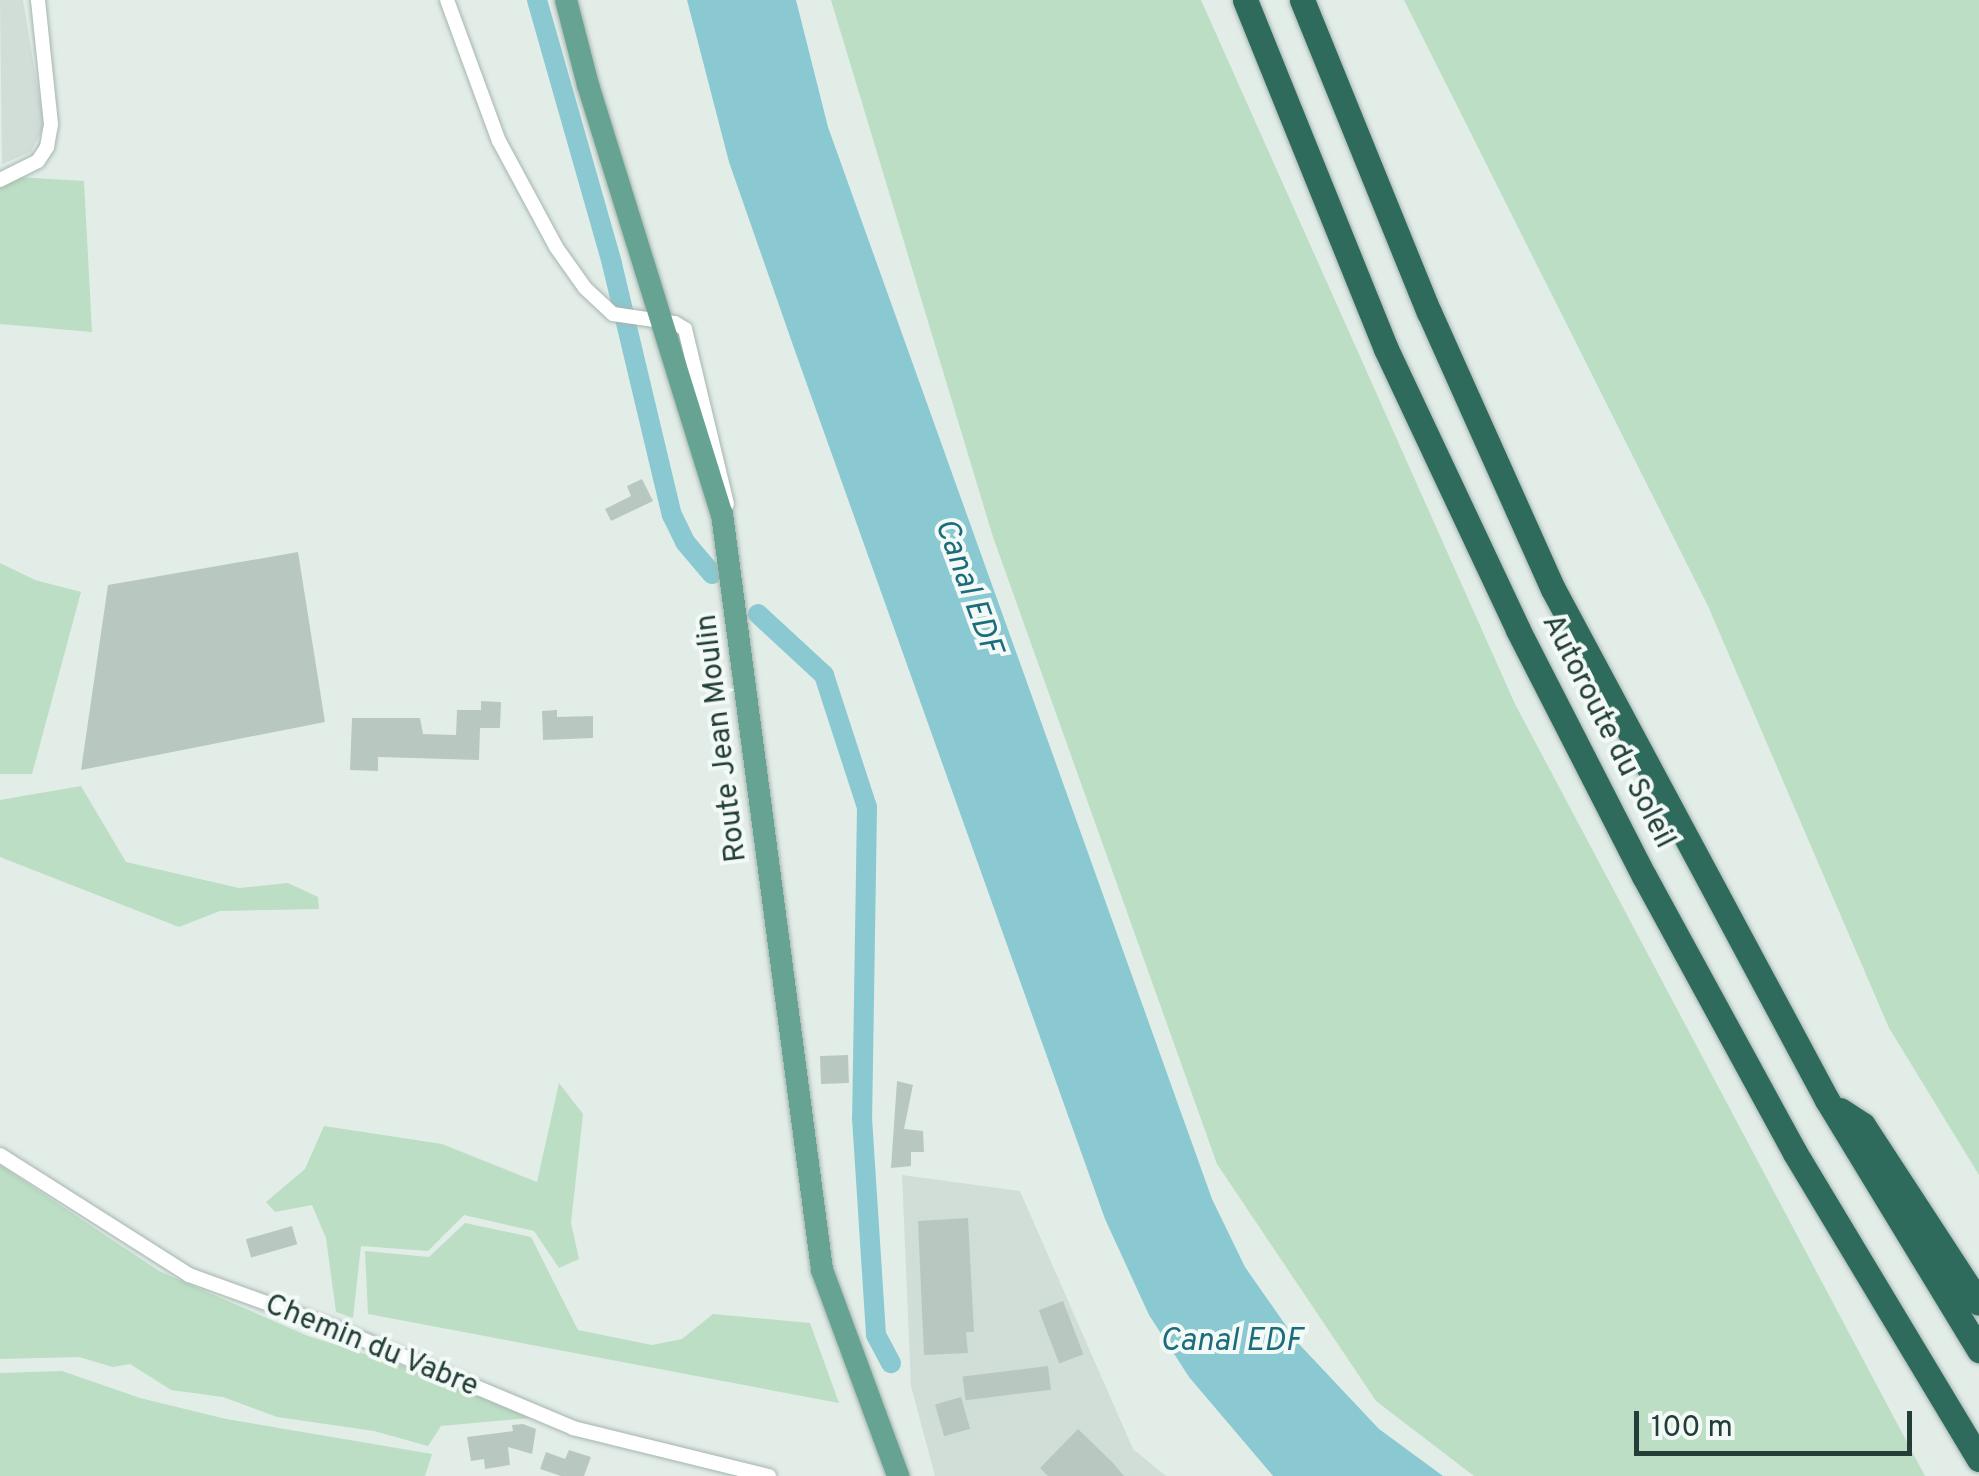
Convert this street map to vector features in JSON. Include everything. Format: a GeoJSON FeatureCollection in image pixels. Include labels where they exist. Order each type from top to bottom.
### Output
{"type":"FeatureCollection","features":[{"type":"Feature","properties":{"kind":"highway","name":"Autoroute du Soleil"},"geometry":{"type":"LineString","coordinates":[[1246,0],[1386,349],[1518,630],[1644,876],[1794,1153],[1979,1459]]}},
{"type":"Feature","properties":{"kind":"highway","name":"Autoroute du Soleil"},"geometry":{"type":"LineString","coordinates":[[1302,0],[1429,312],[1553,589],[1828,1100],[1979,1350]]}},
{"type":"Feature","properties":{"kind":"highway"},"geometry":{"type":"LineString","coordinates":[[1828,1100],[1863,1125],[1979,1304]]}},
{"type":"Feature","properties":{"kind":"main road","name":"Route Jean Moulin"},"geometry":{"type":"LineString","coordinates":[[566,0],[588,86],[722,514],[822,1270],[898,1476]]}},
{"type":"Feature","properties":{"kind":"street"},"geometry":{"type":"LineString","coordinates":[[0,180],[38,160],[48,147],[50,124],[38,0]]}},
{"type":"Feature","properties":{"kind":"street"},"geometry":{"type":"LineString","coordinates":[[447,0],[499,142],[556,247],[585,288],[613,314],[661,322]]}},
{"type":"Feature","properties":{"kind":"street","name":"Chemin du Vabre"},"geometry":{"type":"LineString","coordinates":[[0,1155],[189,1276],[338,1329],[573,1428],[769,1476]]}},
{"type":"Feature","properties":{"kind":"shaded area"},"geometry":{"type":"Polygon","coordinates":[[[0,0],[23,0],[44,126],[31,152],[2,164],[0,0]]]}},
{"type":"Feature","properties":{"kind":"shaded area"},"geometry":{"type":"Polygon","coordinates":[[[902,1175],[1020,1191],[1133,1449],[1166,1476],[935,1476],[911,1386],[902,1175]]]}},
{"type":"Feature","properties":{"kind":"green space"},"geometry":{"type":"Polygon","coordinates":[[[831,0],[1201,0],[1515,704],[1925,1476],[1474,1476],[1376,1401],[1217,1164],[993,537],[831,0]]]}},
{"type":"Feature","properties":{"kind":"green space"},"geometry":{"type":"Polygon","coordinates":[[[1404,0],[1979,0],[1979,1175],[1889,1028],[1708,606],[1404,0]]]}},
{"type":"Feature","properties":{"kind":"green space"},"geometry":{"type":"Polygon","coordinates":[[[0,176],[84,181],[92,332],[0,324],[0,176]]]}},
{"type":"Feature","properties":{"kind":"green space"},"geometry":{"type":"Polygon","coordinates":[[[0,563],[35,580],[81,592],[32,774],[0,774],[0,563]]]}},
{"type":"Feature","properties":{"kind":"green space"},"geometry":{"type":"Polygon","coordinates":[[[81,786],[126,862],[239,888],[288,883],[318,897],[319,909],[220,911],[179,927],[0,857],[0,800],[81,786]]]}},
{"type":"Feature","properties":{"kind":"green space"},"geometry":{"type":"Polygon","coordinates":[[[559,1083],[583,1114],[571,1223],[579,1259],[559,1268],[534,1231],[464,1215],[428,1251],[361,1246],[353,1318],[336,1312],[326,1238],[312,1205],[275,1212],[266,1202],[305,1169],[324,1126],[442,1144],[537,1182],[559,1083]]]}},
{"type":"Feature","properties":{"kind":"green space"},"geometry":{"type":"Polygon","coordinates":[[[0,1165],[159,1271],[308,1336],[403,1366],[530,1418],[441,1426],[428,1446],[374,1431],[277,1417],[223,1397],[171,1390],[130,1364],[113,1367],[79,1357],[0,1359],[0,1165]]]}},
{"type":"Feature","properties":{"kind":"green space"},"geometry":{"type":"Polygon","coordinates":[[[465,1223],[531,1237],[578,1330],[652,1345],[682,1339],[713,1314],[810,1323],[839,1403],[368,1314],[365,1251],[429,1257],[465,1223]]]}},
{"type":"Feature","properties":{"kind":"green space"},"geometry":{"type":"Polygon","coordinates":[[[62,1371],[140,1398],[226,1419],[432,1454],[425,1476],[0,1476],[0,1373],[62,1371]]]}},
{"type":"Feature","properties":{"kind":"water","name":"Canal EDF"},"geometry":{"type":"Polygon","coordinates":[[[687,0],[796,0],[828,127],[1212,1199],[1245,1267],[1298,1343],[1379,1429],[1443,1476],[1273,1476],[1189,1377],[1149,1315],[1105,1219],[795,351],[729,162],[687,0]]]}},
{"type":"Feature","properties":{"kind":"building"},"geometry":{"type":"Polygon","coordinates":[[[642,479],[653,501],[611,521],[605,509],[631,496],[627,486],[642,479]]]}},
{"type":"Feature","properties":{"kind":"building"},"geometry":{"type":"Polygon","coordinates":[[[298,552],[325,722],[81,770],[108,585],[298,552]]]}},
{"type":"Feature","properties":{"kind":"building"},"geometry":{"type":"Polygon","coordinates":[[[481,701],[501,702],[500,728],[480,728],[479,760],[378,757],[378,771],[350,770],[352,718],[420,718],[423,734],[456,735],[457,710],[481,710],[481,701]]]}},
{"type":"Feature","properties":{"kind":"building"},"geometry":{"type":"Polygon","coordinates":[[[557,710],[557,717],[593,716],[593,738],[543,740],[542,711],[557,710]]]}},
{"type":"Feature","properties":{"kind":"building"},"geometry":{"type":"Polygon","coordinates":[[[848,1055],[849,1083],[821,1084],[820,1056],[848,1055]]]}},
{"type":"Feature","properties":{"kind":"building"},"geometry":{"type":"Polygon","coordinates":[[[897,1081],[913,1085],[904,1129],[923,1131],[924,1152],[911,1152],[911,1166],[891,1168],[897,1081]]]}},
{"type":"Feature","properties":{"kind":"building"},"geometry":{"type":"Polygon","coordinates":[[[968,1218],[974,1332],[966,1332],[968,1353],[924,1355],[918,1221],[968,1218]]]}},
{"type":"Feature","properties":{"kind":"building"},"geometry":{"type":"Polygon","coordinates":[[[292,1226],[297,1244],[251,1257],[246,1239],[292,1226]]]}},
{"type":"Feature","properties":{"kind":"building"},"geometry":{"type":"Polygon","coordinates":[[[1063,1301],[1083,1354],[1059,1364],[1039,1310],[1063,1301]]]}},
{"type":"Feature","properties":{"kind":"building"},"geometry":{"type":"Polygon","coordinates":[[[1048,1366],[1051,1390],[966,1400],[963,1376],[1048,1366]]]}},
{"type":"Feature","properties":{"kind":"building"},"geometry":{"type":"Polygon","coordinates":[[[961,1397],[970,1429],[944,1436],[935,1404],[961,1397]]]}},
{"type":"Feature","properties":{"kind":"building"},"geometry":{"type":"Polygon","coordinates":[[[512,1425],[536,1429],[532,1454],[508,1447],[510,1465],[485,1469],[484,1459],[471,1461],[467,1437],[513,1431],[512,1425]]]}},
{"type":"Feature","properties":{"kind":"building"},"geometry":{"type":"Polygon","coordinates":[[[1078,1429],[1124,1476],[1048,1476],[1040,1468],[1078,1429]]]}},
{"type":"Feature","properties":{"kind":"building"},"geometry":{"type":"Polygon","coordinates":[[[569,1450],[591,1457],[584,1476],[561,1476],[540,1469],[546,1452],[565,1459],[569,1450]]]}},
{"type":"Feature","properties":{"kind":"waterway"},"geometry":{"type":"LineString","coordinates":[[537,0],[612,264],[672,515],[685,542],[712,574]]}},
{"type":"Feature","properties":{"kind":"waterway"},"geometry":{"type":"LineString","coordinates":[[758,614],[824,675],[867,807],[862,1118],[876,1335],[891,1363]]}}]}
